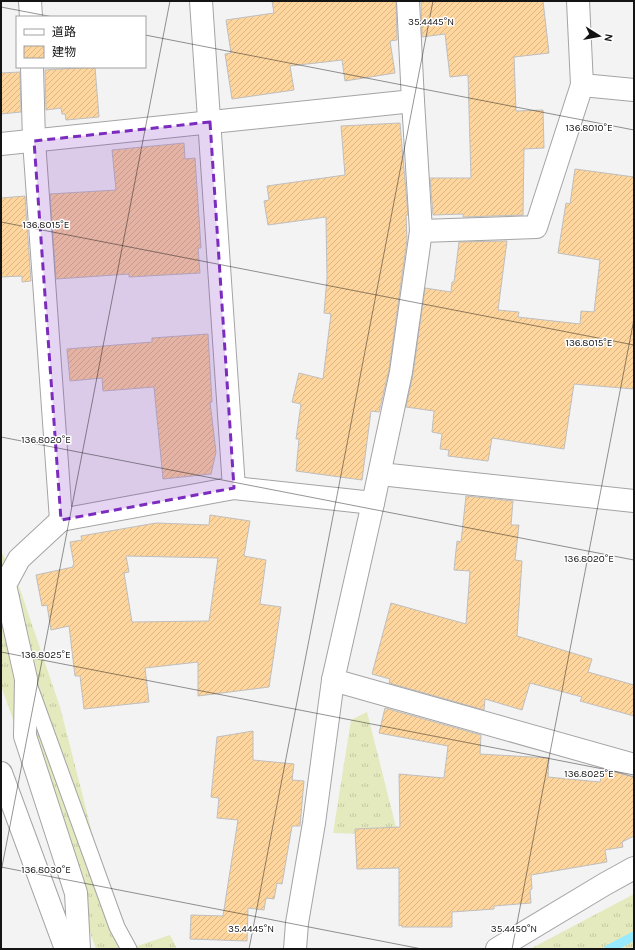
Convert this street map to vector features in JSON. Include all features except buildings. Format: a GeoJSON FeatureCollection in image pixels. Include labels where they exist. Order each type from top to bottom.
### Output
{"type":"FeatureCollection","features":[{"type":"Feature","properties":{"kind":"street"},"geometry":{"type":"LineString","coordinates":[[30,1],[31,16]]}},
{"type":"Feature","properties":{"kind":"street"},"geometry":{"type":"LineString","coordinates":[[201,1],[234,488]]}},
{"type":"Feature","properties":{"kind":"street"},"geometry":{"type":"LineString","coordinates":[[295,949],[297,922],[314,823],[333,680],[380,474],[401,372],[421,231],[412,101],[408,1]]}},
{"type":"Feature","properties":{"kind":"street"},"geometry":{"type":"LineString","coordinates":[[421,231],[536,227],[582,85],[578,1]]}},
{"type":"Feature","properties":{"kind":"street"},"geometry":{"type":"LineString","coordinates":[[32,68],[34,141],[61,520]]}},
{"type":"Feature","properties":{"kind":"street"},"geometry":{"type":"LineString","coordinates":[[582,85],[634,90]]}},
{"type":"Feature","properties":{"kind":"street"},"geometry":{"type":"LineString","coordinates":[[1,144],[412,101]]}},
{"type":"Feature","properties":{"kind":"street"},"geometry":{"type":"LineString","coordinates":[[380,474],[634,501]]}},
{"type":"Feature","properties":{"kind":"street"},"geometry":{"type":"LineString","coordinates":[[79,949],[76,893],[25,736],[26,679],[5,585],[19,559],[61,520],[234,488],[373,503]]}},
{"type":"Feature","properties":{"kind":"street"},"geometry":{"type":"LineString","coordinates":[[333,680],[634,765]]}},
{"type":"Feature","properties":{"kind":"street"},"geometry":{"type":"LineString","coordinates":[[1,773],[66,949]]}},
{"type":"Feature","properties":{"kind":"street"},"geometry":{"type":"LineString","coordinates":[[497,949],[634,868]]}},
{"type":"Feature","properties":{"kind":"lane"},"geometry":{"type":"LineString","coordinates":[[26,679],[117,927],[129,949]]}},
{"type":"Feature","properties":{"kind":"highlighted area"},"geometry":{"type":"Polygon","coordinates":[[[210,122],[234,488],[61,520],[34,141],[210,122]]]}},
{"type":"Feature","properties":{"kind":"green space"},"geometry":{"type":"Polygon","coordinates":[[[1,551],[20,589],[60,707],[122,949],[96,949],[1,686],[1,551]]]}},
{"type":"Feature","properties":{"kind":"green space"},"geometry":{"type":"Polygon","coordinates":[[[367,712],[398,835],[333,833],[351,720],[367,712]]]}},
{"type":"Feature","properties":{"kind":"green space"},"geometry":{"type":"Polygon","coordinates":[[[634,894],[634,949],[530,949],[634,894]]]}},
{"type":"Feature","properties":{"kind":"green space"},"geometry":{"type":"Polygon","coordinates":[[[170,935],[177,949],[128,949],[170,935]]]}},
{"type":"Feature","properties":{"kind":"waterway"},"geometry":{"type":"LineString","coordinates":[[609,949],[634,936]]}}]}
